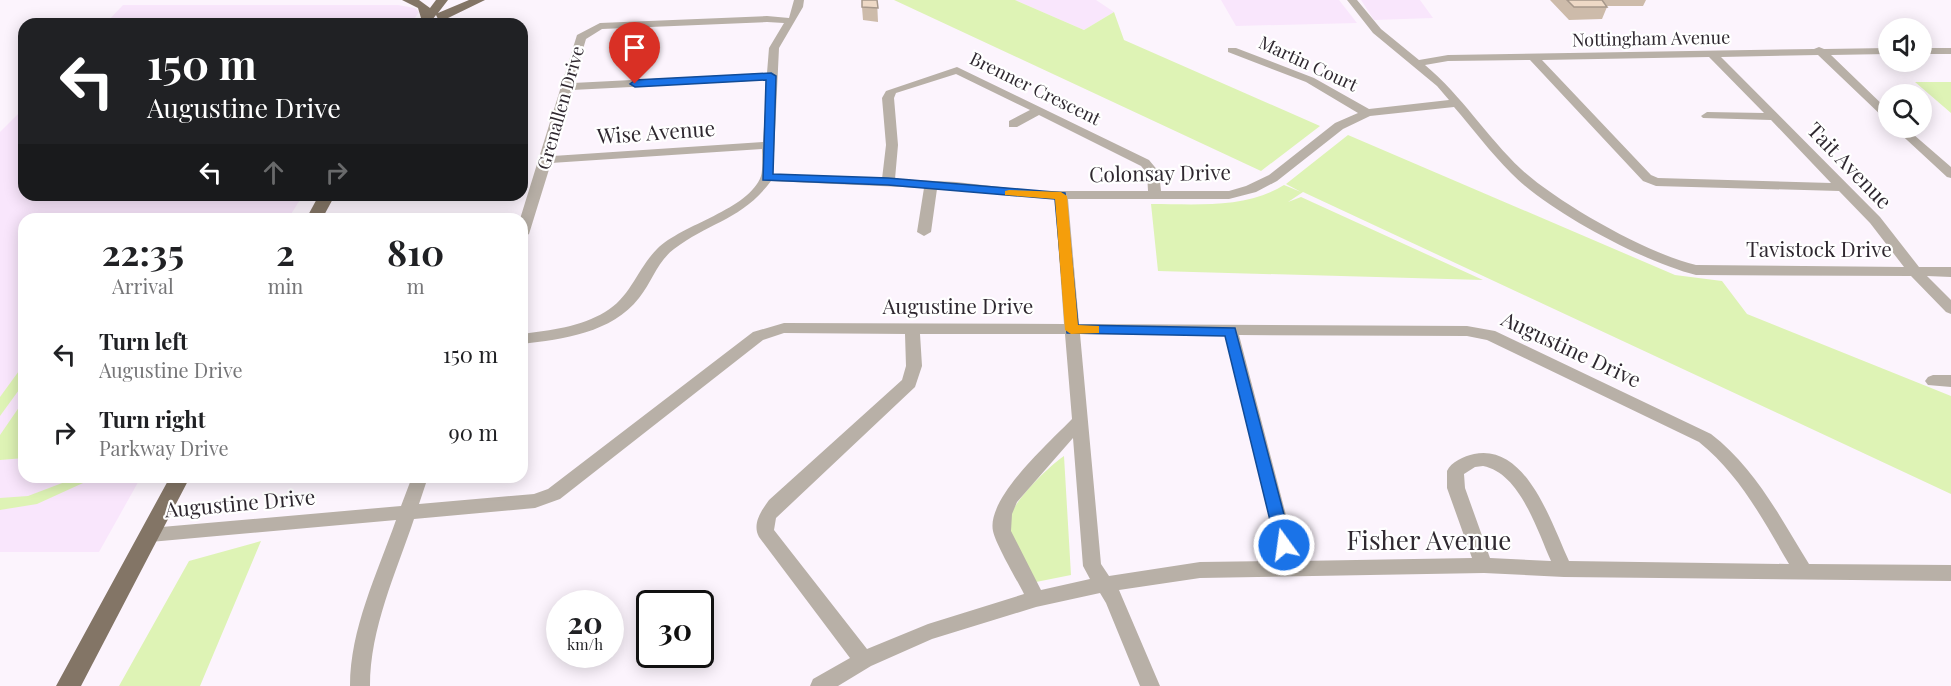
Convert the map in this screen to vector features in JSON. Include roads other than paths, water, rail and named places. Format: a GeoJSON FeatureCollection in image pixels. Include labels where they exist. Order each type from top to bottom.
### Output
{"type":"FeatureCollection","features":[{"type":"Feature","properties":{"kind":"main road"},"geometry":{"type":"LineString","coordinates":[[408,0],[423,6],[430,18]]}},
{"type":"Feature","properties":{"kind":"main road"},"geometry":{"type":"LineString","coordinates":[[433,18],[442,0]]}},
{"type":"Feature","properties":{"kind":"main road"},"geometry":{"type":"LineString","coordinates":[[435,18],[454,0]]}},
{"type":"Feature","properties":{"kind":"main road"},"geometry":{"type":"LineString","coordinates":[[439,18],[479,0]]}},
{"type":"Feature","properties":{"kind":"main road"},"geometry":{"type":"LineString","coordinates":[[68,686],[177,483]]}},
{"type":"Feature","properties":{"kind":"street"},"geometry":{"type":"LineString","coordinates":[[528,338],[571,331],[614,313],[632,299],[653,263],[666,248],[687,234],[741,208],[758,192],[767,177],[771,76],[776,42],[799,10],[799,0]]}},
{"type":"Feature","properties":{"kind":"street"},"geometry":{"type":"LineString","coordinates":[[1352,0],[1377,31],[1441,84],[1457,103]]}},
{"type":"Feature","properties":{"kind":"street","name":"Grenallen Drive"},"geometry":{"type":"LineString","coordinates":[[528,216],[581,37],[600,26],[767,19],[792,21]]}},
{"type":"Feature","properties":{"kind":"street","name":"Martin Court"},"geometry":{"type":"LineString","coordinates":[[1232,50],[1310,80],[1366,113]]}},
{"type":"Feature","properties":{"kind":"street"},"geometry":{"type":"LineString","coordinates":[[1819,50],[1878,106]]}},
{"type":"Feature","properties":{"kind":"street","name":"Nottingham Avenue"},"geometry":{"type":"LineString","coordinates":[[1415,64],[1448,58],[1713,55],[1819,50],[1878,51]]}},
{"type":"Feature","properties":{"kind":"street"},"geometry":{"type":"LineString","coordinates":[[1932,51],[1951,51]]}},
{"type":"Feature","properties":{"kind":"street","name":"Tait Avenue"},"geometry":{"type":"LineString","coordinates":[[1713,55],[1875,220],[1916,272],[1951,309]]}},
{"type":"Feature","properties":{"kind":"street"},"geometry":{"type":"LineString","coordinates":[[1533,57],[1647,178],[1656,182],[1841,187]]}},
{"type":"Feature","properties":{"kind":"street","name":"Brenner Crescent"},"geometry":{"type":"LineString","coordinates":[[888,182],[892,145],[888,98],[892,91],[957,70],[1145,163],[1153,172],[1155,195]]}},
{"type":"Feature","properties":{"kind":"street"},"geometry":{"type":"LineString","coordinates":[[567,87],[771,76]]}},
{"type":"Feature","properties":{"kind":"street","name":"Colonsay Drive"},"geometry":{"type":"LineString","coordinates":[[767,177],[888,182],[1061,196],[1217,196],[1251,189],[1273,178],[1339,126],[1366,113],[1457,103]]}},
{"type":"Feature","properties":{"kind":"street","name":"Tavistock Drive"},"geometry":{"type":"LineString","coordinates":[[1457,103],[1516,171],[1546,196],[1620,239],[1687,269],[1951,272]]}},
{"type":"Feature","properties":{"kind":"street"},"geometry":{"type":"LineString","coordinates":[[1013,124],[1039,110]]}},
{"type":"Feature","properties":{"kind":"street"},"geometry":{"type":"LineString","coordinates":[[1707,116],[1774,117]]}},
{"type":"Feature","properties":{"kind":"street"},"geometry":{"type":"LineString","coordinates":[[1911,138],[1951,174]]}},
{"type":"Feature","properties":{"kind":"street","name":"Wise Avenue"},"geometry":{"type":"LineString","coordinates":[[546,160],[768,145]]}},
{"type":"Feature","properties":{"kind":"street"},"geometry":{"type":"LineString","coordinates":[[924,232],[931,185]]}},
{"type":"Feature","properties":{"kind":"street"},"geometry":{"type":"LineString","coordinates":[[1061,196],[1092,566],[1114,599],[1150,686]]}},
{"type":"Feature","properties":{"kind":"street","name":"Augustine Drive"},"geometry":{"type":"LineString","coordinates":[[150,535],[535,501],[554,494],[758,336],[784,328],[1467,331],[1490,335],[1705,438],[1722,449],[1737,466],[1804,572]]}},
{"type":"Feature","properties":{"kind":"street"},"geometry":{"type":"LineString","coordinates":[[864,660],[765,532],[767,516],[775,505],[909,383],[914,366],[912,330]]}},
{"type":"Feature","properties":{"kind":"street"},"geometry":{"type":"LineString","coordinates":[[1231,331],[1290,566]]}},
{"type":"Feature","properties":{"kind":"street"},"geometry":{"type":"LineString","coordinates":[[1933,381],[1951,381]]}},
{"type":"Feature","properties":{"kind":"street"},"geometry":{"type":"LineString","coordinates":[[1036,599],[1002,531],[1003,514],[1010,498],[1079,421]]}},
{"type":"Feature","properties":{"kind":"street"},"geometry":{"type":"LineString","coordinates":[[1484,565],[1456,488],[1455,471],[1467,460],[1485,459],[1504,466],[1516,475],[1525,487],[1564,568]]}},
{"type":"Feature","properties":{"kind":"street"},"geometry":{"type":"LineString","coordinates":[[360,686],[360,660],[368,627],[418,483]]}},
{"type":"Feature","properties":{"kind":"street","name":"Fisher Avenue"},"geometry":{"type":"LineString","coordinates":[[820,686],[864,660],[928,632],[1036,599],[1104,584],[1200,570],[1290,566],[1484,565],[1951,573]]}}]}
